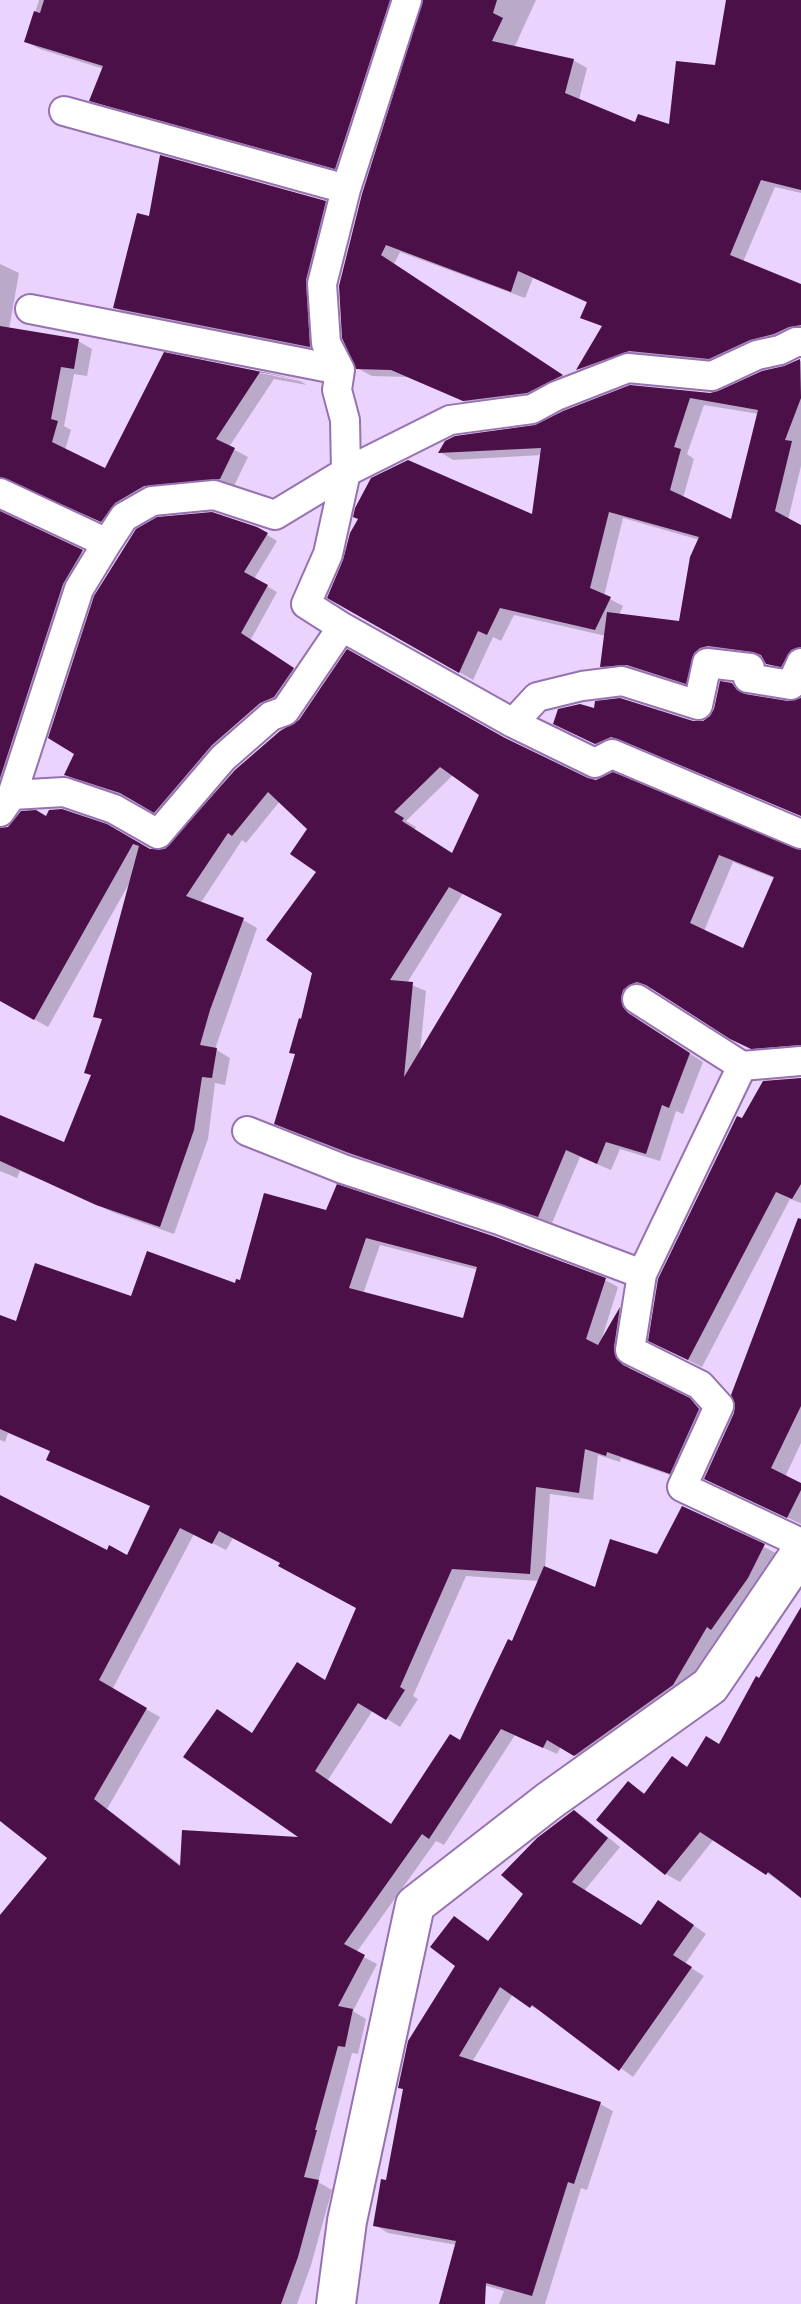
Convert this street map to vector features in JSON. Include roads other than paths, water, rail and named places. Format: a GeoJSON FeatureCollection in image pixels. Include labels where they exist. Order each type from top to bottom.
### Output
{"type":"FeatureCollection","features":[{"type":"Feature","properties":{"kind":"main road"},"geometry":{"type":"LineString","coordinates":[[336,2304],[347,2221],[415,1905],[549,1801],[710,1686],[801,1552]]}},
{"type":"Feature","properties":{"kind":"street"},"geometry":{"type":"LineString","coordinates":[[407,0],[346,189],[322,285],[326,343],[340,370],[337,390],[345,420],[346,472],[328,554],[306,604],[513,723],[594,763],[612,754],[801,834]]}},
{"type":"Feature","properties":{"kind":"street"},"geometry":{"type":"LineString","coordinates":[[64,111],[346,189]]}},
{"type":"Feature","properties":{"kind":"street"},"geometry":{"type":"LineString","coordinates":[[30,309],[340,370]]}},
{"type":"Feature","properties":{"kind":"street"},"geometry":{"type":"LineString","coordinates":[[6,804],[79,589],[124,517],[152,501],[214,495],[275,514],[346,472],[450,420],[532,409],[556,396],[628,369],[712,376],[757,355],[801,342]]}},
{"type":"Feature","properties":{"kind":"street"},"geometry":{"type":"LineString","coordinates":[[0,493],[107,543]]}},
{"type":"Feature","properties":{"kind":"street"},"geometry":{"type":"LineString","coordinates":[[6,804],[64,792],[114,809],[158,834],[223,758],[271,716],[285,710],[342,627]]}},
{"type":"Feature","properties":{"kind":"street"},"geometry":{"type":"LineString","coordinates":[[513,723],[537,697],[582,686],[622,681],[698,705],[707,663],[750,668],[748,678],[791,685],[801,663]]}},
{"type":"Feature","properties":{"kind":"street"},"geometry":{"type":"LineString","coordinates":[[637,999],[743,1066],[801,1061]]}},
{"type":"Feature","properties":{"kind":"street"},"geometry":{"type":"LineString","coordinates":[[743,1066],[642,1274],[630,1350],[700,1385],[719,1406],[682,1487],[801,1543]]}},
{"type":"Feature","properties":{"kind":"street"},"geometry":{"type":"LineString","coordinates":[[247,1130],[343,1169],[499,1220],[642,1274]]}}]}
